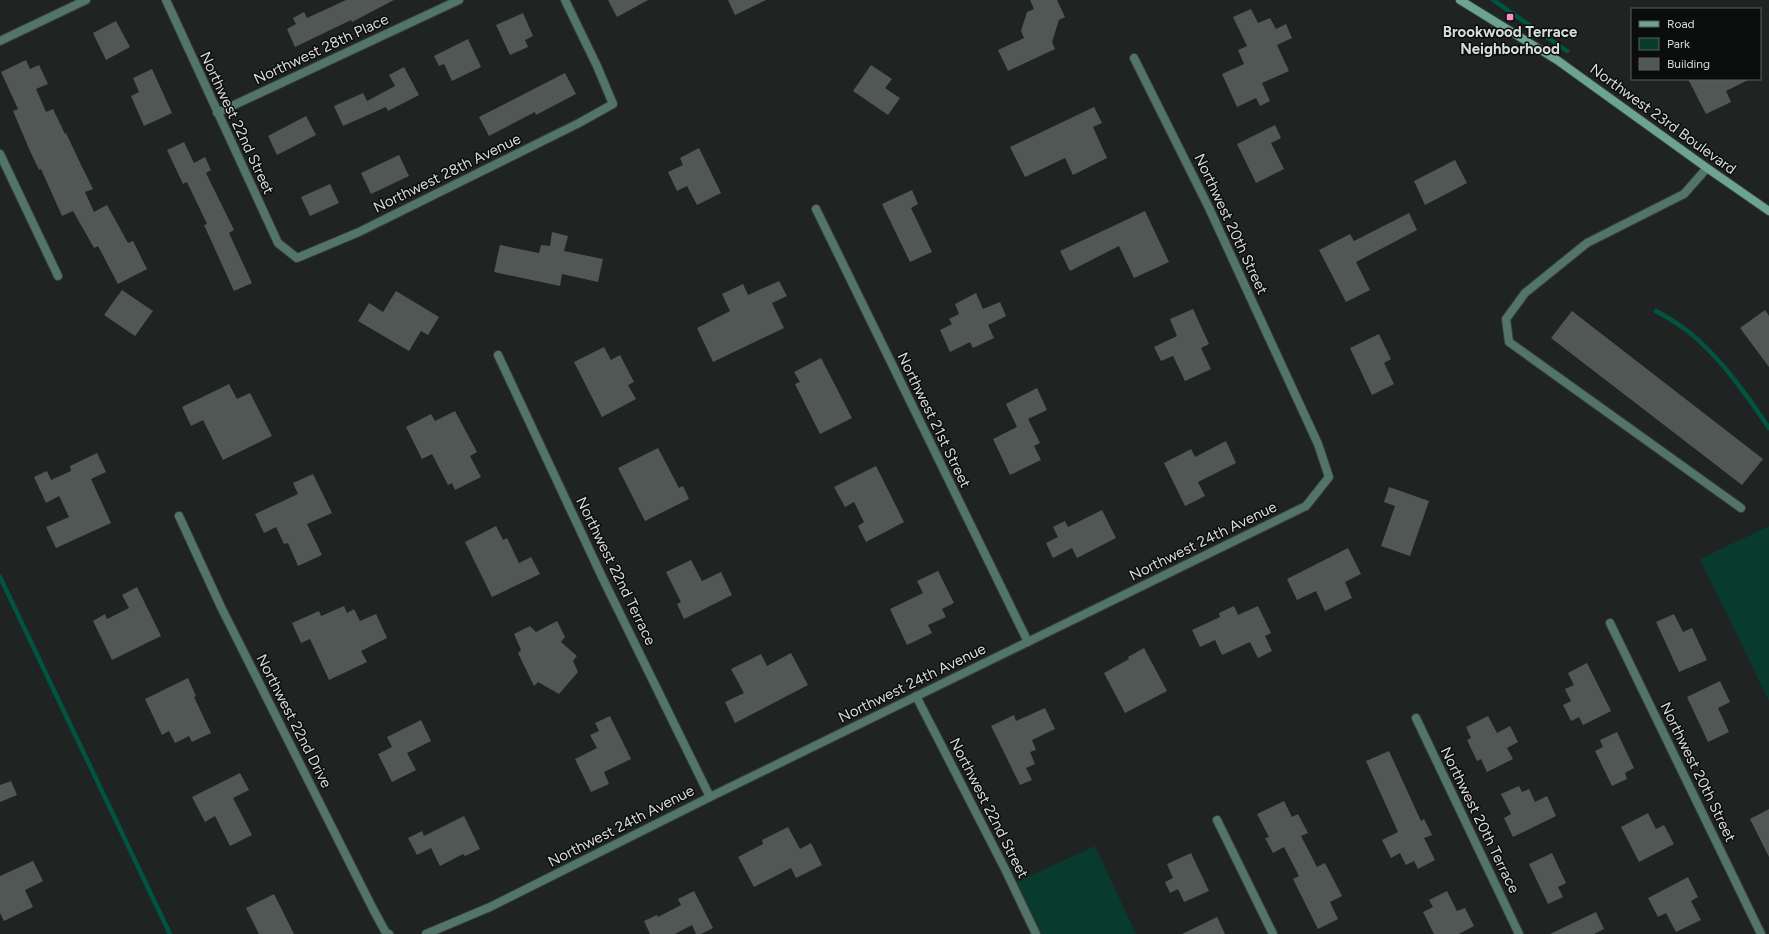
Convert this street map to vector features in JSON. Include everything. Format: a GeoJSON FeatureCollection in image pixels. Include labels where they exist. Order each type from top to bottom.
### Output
{"type":"FeatureCollection","features":[{"type":"Feature","properties":{"kind":"street"},"geometry":{"type":"LineString","coordinates":[[0,41],[86,0]]}},
{"type":"Feature","properties":{"kind":"street","name":"Northwest 22nd Street"},"geometry":{"type":"LineString","coordinates":[[166,0],[278,243],[291,253]]}},
{"type":"Feature","properties":{"kind":"street","name":"Northwest 28th Place"},"geometry":{"type":"LineString","coordinates":[[217,113],[459,0]]}},
{"type":"Feature","properties":{"kind":"street","name":"Northwest 28th Avenue"},"geometry":{"type":"LineString","coordinates":[[291,253],[297,258],[359,232],[579,123],[613,104],[565,0]]}},
{"type":"Feature","properties":{"kind":"street","name":"Northwest 23rd Boulevard"},"geometry":{"type":"LineString","coordinates":[[1460,0],[1557,60],[1769,211]]}},
{"type":"Feature","properties":{"kind":"street","name":"Northwest 20th Street"},"geometry":{"type":"LineString","coordinates":[[1134,58],[1209,208],[1300,405]]}},
{"type":"Feature","properties":{"kind":"street"},"geometry":{"type":"LineString","coordinates":[[0,154],[58,276]]}},
{"type":"Feature","properties":{"kind":"street"},"geometry":{"type":"LineString","coordinates":[[1707,168],[1684,194],[1587,243],[1525,293],[1506,319],[1509,342],[1741,508]]}},
{"type":"Feature","properties":{"kind":"street","name":"Northwest 21st Street"},"geometry":{"type":"LineString","coordinates":[[816,209],[1028,642]]}},
{"type":"Feature","properties":{"kind":"street","name":"Northwest 22nd Terrace"},"geometry":{"type":"LineString","coordinates":[[498,355],[603,579],[710,797]]}},
{"type":"Feature","properties":{"kind":"street","name":"Northwest 24th Avenue"},"geometry":{"type":"LineString","coordinates":[[426,934],[490,907],[710,797],[1306,506],[1329,477],[1318,444],[1300,405]]}},
{"type":"Feature","properties":{"kind":"street","name":"Northwest 22nd Drive"},"geometry":{"type":"LineString","coordinates":[[179,516],[228,621],[370,902],[386,933],[389,934]]}},
{"type":"Feature","properties":{"kind":"street","name":"Northwest 20th Street"},"geometry":{"type":"LineString","coordinates":[[1610,623],[1761,934]]}},
{"type":"Feature","properties":{"kind":"street","name":"Northwest 22nd Street"},"geometry":{"type":"LineString","coordinates":[[916,696],[1003,865],[1036,934]]}},
{"type":"Feature","properties":{"kind":"street","name":"Northwest 20th Terrace"},"geometry":{"type":"LineString","coordinates":[[1416,718],[1519,934]]}},
{"type":"Feature","properties":{"kind":"street"},"geometry":{"type":"LineString","coordinates":[[1217,820],[1272,934]]}},
{"type":"Feature","properties":{"kind":"green space"},"geometry":{"type":"Polygon","coordinates":[[[1769,526],[1769,701],[1700,559],[1769,526]]]}},
{"type":"Feature","properties":{"kind":"green space"},"geometry":{"type":"Polygon","coordinates":[[[1095,846],[1136,934],[1041,934],[1017,882],[1095,846]]]}},
{"type":"Feature","properties":{"kind":"building"},"geometry":{"type":"Polygon","coordinates":[[[346,0],[394,0],[352,22],[351,20],[295,47],[287,29],[296,24],[293,18],[304,12],[307,18],[346,0]]]}},
{"type":"Feature","properties":{"kind":"building"},"geometry":{"type":"Polygon","coordinates":[[[608,0],[648,0],[617,17],[608,0]]]}},
{"type":"Feature","properties":{"kind":"building"},"geometry":{"type":"Polygon","coordinates":[[[728,0],[766,0],[735,15],[728,0]]]}},
{"type":"Feature","properties":{"kind":"building"},"geometry":{"type":"Polygon","coordinates":[[[1030,0],[1057,0],[1065,17],[1059,20],[1052,42],[1055,49],[1008,71],[998,50],[1024,38],[1021,31],[1027,12],[1034,9],[1030,0]]]}},
{"type":"Feature","properties":{"kind":"building"},"geometry":{"type":"Polygon","coordinates":[[[1251,9],[1258,23],[1270,18],[1276,29],[1286,24],[1292,38],[1277,45],[1289,71],[1262,83],[1270,101],[1260,106],[1256,98],[1237,107],[1222,74],[1244,64],[1238,50],[1247,46],[1233,17],[1251,9]]]}},
{"type":"Feature","properties":{"kind":"building"},"geometry":{"type":"Polygon","coordinates":[[[523,13],[533,36],[525,40],[528,47],[510,55],[496,25],[523,13]]]}},
{"type":"Feature","properties":{"kind":"building"},"geometry":{"type":"Polygon","coordinates":[[[116,21],[130,47],[106,60],[93,33],[116,21]]]}},
{"type":"Feature","properties":{"kind":"building"},"geometry":{"type":"Polygon","coordinates":[[[468,39],[481,67],[452,81],[444,64],[439,66],[434,56],[468,39]]]}},
{"type":"Feature","properties":{"kind":"building"},"geometry":{"type":"Polygon","coordinates":[[[26,60],[30,69],[39,65],[48,84],[36,89],[46,112],[53,109],[93,189],[85,192],[94,212],[107,205],[128,243],[133,241],[147,269],[118,284],[98,246],[94,248],[73,211],[62,216],[41,169],[39,170],[30,151],[13,111],[18,109],[1,72],[26,60]]]}},
{"type":"Feature","properties":{"kind":"building"},"geometry":{"type":"Polygon","coordinates":[[[871,65],[892,79],[885,88],[900,98],[888,115],[853,91],[871,65]]]}},
{"type":"Feature","properties":{"kind":"building"},"geometry":{"type":"Polygon","coordinates":[[[404,67],[419,95],[388,111],[386,107],[343,126],[334,106],[363,93],[367,101],[395,86],[389,75],[404,67]]]}},
{"type":"Feature","properties":{"kind":"building"},"geometry":{"type":"Polygon","coordinates":[[[152,69],[172,113],[144,126],[131,96],[139,92],[133,78],[152,69]]]}},
{"type":"Feature","properties":{"kind":"building"},"geometry":{"type":"Polygon","coordinates":[[[565,73],[576,94],[536,115],[535,112],[489,136],[479,117],[565,73]]]}},
{"type":"Feature","properties":{"kind":"building"},"geometry":{"type":"Polygon","coordinates":[[[1689,80],[1748,80],[1726,91],[1731,102],[1706,114],[1689,80]]]}},
{"type":"Feature","properties":{"kind":"building"},"geometry":{"type":"Polygon","coordinates":[[[1094,107],[1102,123],[1093,127],[1107,158],[1073,175],[1065,158],[1025,177],[1010,147],[1094,107]]]}},
{"type":"Feature","properties":{"kind":"building"},"geometry":{"type":"Polygon","coordinates":[[[306,116],[316,135],[277,155],[268,136],[306,116]]]}},
{"type":"Feature","properties":{"kind":"building"},"geometry":{"type":"Polygon","coordinates":[[[1275,125],[1281,138],[1271,143],[1284,169],[1256,183],[1237,144],[1275,125]]]}},
{"type":"Feature","properties":{"kind":"building"},"geometry":{"type":"Polygon","coordinates":[[[184,142],[194,163],[205,157],[211,170],[206,173],[234,230],[229,233],[252,283],[234,291],[204,225],[207,224],[187,182],[183,184],[167,150],[184,142]]]}},
{"type":"Feature","properties":{"kind":"building"},"geometry":{"type":"Polygon","coordinates":[[[699,148],[721,193],[697,205],[687,186],[677,191],[668,172],[683,165],[680,158],[699,148]]]}},
{"type":"Feature","properties":{"kind":"building"},"geometry":{"type":"Polygon","coordinates":[[[399,155],[409,176],[371,194],[361,173],[399,155]]]}},
{"type":"Feature","properties":{"kind":"building"},"geometry":{"type":"Polygon","coordinates":[[[1455,160],[1467,183],[1425,205],[1414,181],[1455,160]]]}},
{"type":"Feature","properties":{"kind":"building"},"geometry":{"type":"Polygon","coordinates":[[[330,184],[339,203],[310,216],[301,197],[330,184]]]}},
{"type":"Feature","properties":{"kind":"building"},"geometry":{"type":"Polygon","coordinates":[[[912,190],[918,204],[911,208],[932,252],[910,262],[882,204],[912,190]]]}},
{"type":"Feature","properties":{"kind":"building"},"geometry":{"type":"Polygon","coordinates":[[[1145,211],[1169,262],[1134,278],[1119,246],[1070,271],[1060,251],[1145,211]]]}},
{"type":"Feature","properties":{"kind":"building"},"geometry":{"type":"Polygon","coordinates":[[[1409,213],[1417,230],[1356,262],[1370,290],[1346,302],[1319,250],[1350,234],[1354,241],[1409,213]]]}},
{"type":"Feature","properties":{"kind":"building"},"geometry":{"type":"Polygon","coordinates":[[[552,232],[568,236],[564,251],[603,259],[598,282],[562,274],[560,286],[494,272],[500,245],[539,253],[541,245],[550,246],[552,232]]]}},
{"type":"Feature","properties":{"kind":"building"},"geometry":{"type":"Polygon","coordinates":[[[779,281],[787,296],[772,303],[784,328],[713,362],[697,328],[730,311],[722,294],[743,284],[748,295],[779,281]]]}},
{"type":"Feature","properties":{"kind":"building"},"geometry":{"type":"Polygon","coordinates":[[[122,290],[153,311],[135,336],[104,315],[122,290]]]}},
{"type":"Feature","properties":{"kind":"building"},"geometry":{"type":"Polygon","coordinates":[[[396,291],[439,317],[428,335],[421,331],[409,351],[358,321],[369,303],[383,312],[396,291]]]}},
{"type":"Feature","properties":{"kind":"building"},"geometry":{"type":"Polygon","coordinates":[[[976,293],[983,309],[1000,302],[1006,316],[988,325],[994,338],[973,348],[970,342],[950,352],[940,330],[952,324],[949,319],[959,314],[955,304],[976,293]]]}},
{"type":"Feature","properties":{"kind":"building"},"geometry":{"type":"Polygon","coordinates":[[[1193,309],[1209,344],[1201,348],[1211,369],[1185,381],[1173,356],[1161,361],[1154,347],[1177,336],[1170,319],[1193,309]]]}},
{"type":"Feature","properties":{"kind":"building"},"geometry":{"type":"Polygon","coordinates":[[[1765,310],[1769,316],[1769,367],[1740,328],[1765,310]]]}},
{"type":"Feature","properties":{"kind":"building"},"geometry":{"type":"Polygon","coordinates":[[[1572,311],[1763,459],[1742,485],[1551,338],[1572,311]]]}},
{"type":"Feature","properties":{"kind":"building"},"geometry":{"type":"Polygon","coordinates":[[[1379,334],[1391,359],[1384,363],[1394,384],[1372,395],[1350,348],[1379,334]]]}},
{"type":"Feature","properties":{"kind":"building"},"geometry":{"type":"Polygon","coordinates":[[[604,347],[611,360],[620,355],[634,382],[628,385],[636,399],[602,417],[574,362],[604,347]]]}},
{"type":"Feature","properties":{"kind":"building"},"geometry":{"type":"Polygon","coordinates":[[[821,358],[852,418],[820,434],[795,384],[800,382],[794,372],[821,358]]]}},
{"type":"Feature","properties":{"kind":"building"},"geometry":{"type":"Polygon","coordinates":[[[229,384],[237,399],[250,393],[272,436],[223,460],[203,420],[191,426],[182,407],[229,384]]]}},
{"type":"Feature","properties":{"kind":"building"},"geometry":{"type":"Polygon","coordinates":[[[1037,388],[1047,410],[1028,419],[1040,443],[1034,446],[1041,460],[1010,475],[993,439],[1017,427],[1006,404],[1037,388]]]}},
{"type":"Feature","properties":{"kind":"building"},"geometry":{"type":"Polygon","coordinates":[[[455,411],[477,452],[470,456],[481,477],[455,490],[452,483],[448,485],[432,454],[422,459],[406,427],[431,414],[435,421],[455,411]]]}},
{"type":"Feature","properties":{"kind":"building"},"geometry":{"type":"Polygon","coordinates":[[[1226,441],[1236,463],[1198,482],[1205,496],[1185,506],[1164,463],[1191,449],[1195,457],[1226,441]]]}},
{"type":"Feature","properties":{"kind":"building"},"geometry":{"type":"Polygon","coordinates":[[[658,448],[679,488],[683,486],[689,499],[645,521],[618,468],[658,448]]]}},
{"type":"Feature","properties":{"kind":"building"},"geometry":{"type":"Polygon","coordinates":[[[97,453],[106,472],[91,479],[111,523],[56,548],[46,527],[69,517],[59,496],[46,503],[34,477],[47,471],[51,480],[71,471],[70,466],[97,453]]]}},
{"type":"Feature","properties":{"kind":"building"},"geometry":{"type":"Polygon","coordinates":[[[876,466],[904,522],[866,542],[858,526],[864,522],[854,502],[845,507],[834,487],[876,466]]]}},
{"type":"Feature","properties":{"kind":"building"},"geometry":{"type":"Polygon","coordinates":[[[313,474],[332,513],[307,524],[322,555],[298,566],[288,543],[284,544],[276,527],[264,533],[255,514],[298,494],[293,483],[313,474]]]}},
{"type":"Feature","properties":{"kind":"building"},"geometry":{"type":"Polygon","coordinates":[[[1389,487],[1429,501],[1410,556],[1381,546],[1395,506],[1384,502],[1389,487]]]}},
{"type":"Feature","properties":{"kind":"building"},"geometry":{"type":"Polygon","coordinates":[[[1102,510],[1116,538],[1077,558],[1072,548],[1053,558],[1046,543],[1058,537],[1053,527],[1065,521],[1068,527],[1102,510]]]}},
{"type":"Feature","properties":{"kind":"building"},"geometry":{"type":"Polygon","coordinates":[[[496,526],[503,540],[507,538],[519,563],[531,557],[540,574],[492,597],[465,542],[496,526]]]}},
{"type":"Feature","properties":{"kind":"building"},"geometry":{"type":"Polygon","coordinates":[[[1348,548],[1361,574],[1345,582],[1352,598],[1325,611],[1316,591],[1297,600],[1287,579],[1348,548]]]}},
{"type":"Feature","properties":{"kind":"building"},"geometry":{"type":"Polygon","coordinates":[[[691,560],[702,581],[721,572],[732,595],[684,619],[677,604],[681,602],[666,572],[691,560]]]}},
{"type":"Feature","properties":{"kind":"building"},"geometry":{"type":"Polygon","coordinates":[[[938,571],[954,603],[942,609],[946,617],[928,625],[932,633],[907,645],[890,609],[923,593],[917,581],[938,571]]]}},
{"type":"Feature","properties":{"kind":"building"},"geometry":{"type":"Polygon","coordinates":[[[137,587],[161,636],[112,660],[93,621],[105,614],[107,619],[129,608],[122,595],[137,587]]]}},
{"type":"Feature","properties":{"kind":"building"},"geometry":{"type":"Polygon","coordinates":[[[344,606],[347,613],[354,609],[360,621],[376,614],[387,638],[361,651],[367,662],[329,680],[310,639],[301,643],[292,623],[319,611],[321,616],[344,606]]]}},
{"type":"Feature","properties":{"kind":"building"},"geometry":{"type":"Polygon","coordinates":[[[1234,606],[1238,615],[1258,606],[1271,633],[1265,636],[1272,651],[1258,658],[1250,642],[1222,655],[1215,640],[1200,647],[1192,630],[1220,617],[1219,613],[1234,606]]]}},
{"type":"Feature","properties":{"kind":"building"},"geometry":{"type":"Polygon","coordinates":[[[1674,614],[1683,632],[1692,628],[1707,660],[1679,672],[1656,622],[1674,614]]]}},
{"type":"Feature","properties":{"kind":"building"},"geometry":{"type":"Polygon","coordinates":[[[557,621],[565,637],[561,642],[577,656],[573,661],[578,672],[559,694],[538,682],[534,686],[518,653],[521,650],[514,634],[530,626],[536,632],[557,621]]]}},
{"type":"Feature","properties":{"kind":"building"},"geometry":{"type":"Polygon","coordinates":[[[1144,648],[1167,691],[1125,713],[1104,673],[1129,659],[1128,657],[1144,648]]]}},
{"type":"Feature","properties":{"kind":"building"},"geometry":{"type":"Polygon","coordinates":[[[791,653],[808,685],[735,723],[725,702],[744,693],[731,669],[761,654],[767,666],[791,653]]]}},
{"type":"Feature","properties":{"kind":"building"},"geometry":{"type":"Polygon","coordinates":[[[1587,663],[1611,711],[1583,725],[1579,717],[1571,721],[1563,705],[1571,701],[1565,689],[1574,685],[1568,673],[1587,663]]]}},
{"type":"Feature","properties":{"kind":"building"},"geometry":{"type":"Polygon","coordinates":[[[188,678],[196,696],[194,697],[211,733],[192,742],[189,736],[175,743],[169,731],[162,735],[145,699],[188,678]]]}},
{"type":"Feature","properties":{"kind":"building"},"geometry":{"type":"Polygon","coordinates":[[[1720,681],[1730,702],[1718,708],[1729,732],[1708,742],[1687,697],[1720,681]]]}},
{"type":"Feature","properties":{"kind":"building"},"geometry":{"type":"Polygon","coordinates":[[[1045,708],[1055,729],[1032,740],[1036,750],[1030,752],[1035,764],[1026,768],[1032,780],[1020,785],[991,726],[1014,715],[1016,721],[1045,708]]]}},
{"type":"Feature","properties":{"kind":"building"},"geometry":{"type":"Polygon","coordinates":[[[610,716],[631,759],[604,772],[609,784],[591,792],[575,759],[597,748],[590,735],[599,731],[595,723],[610,716]]]}},
{"type":"Feature","properties":{"kind":"building"},"geometry":{"type":"Polygon","coordinates":[[[1488,716],[1497,733],[1510,726],[1518,742],[1507,748],[1513,759],[1487,772],[1481,759],[1477,761],[1467,740],[1471,738],[1466,727],[1488,716]]]}},
{"type":"Feature","properties":{"kind":"building"},"geometry":{"type":"Polygon","coordinates":[[[421,720],[431,741],[407,753],[416,770],[392,782],[378,754],[392,747],[387,737],[421,720]]]}},
{"type":"Feature","properties":{"kind":"building"},"geometry":{"type":"Polygon","coordinates":[[[1617,732],[1634,768],[1625,773],[1627,779],[1612,786],[1595,751],[1603,747],[1600,740],[1617,732]]]}},
{"type":"Feature","properties":{"kind":"building"},"geometry":{"type":"Polygon","coordinates":[[[1389,751],[1421,821],[1424,819],[1432,835],[1424,838],[1435,860],[1418,869],[1414,861],[1406,865],[1400,853],[1391,858],[1382,840],[1398,832],[1366,761],[1389,751]]]}},
{"type":"Feature","properties":{"kind":"building"},"geometry":{"type":"Polygon","coordinates":[[[240,773],[249,790],[233,798],[252,835],[230,846],[215,816],[205,822],[192,797],[240,773]]]}},
{"type":"Feature","properties":{"kind":"building"},"geometry":{"type":"Polygon","coordinates":[[[11,781],[17,795],[0,802],[0,785],[11,781]]]}},
{"type":"Feature","properties":{"kind":"building"},"geometry":{"type":"Polygon","coordinates":[[[1519,786],[1522,792],[1529,789],[1535,802],[1547,796],[1556,816],[1513,837],[1504,818],[1511,814],[1501,794],[1519,786]]]}},
{"type":"Feature","properties":{"kind":"building"},"geometry":{"type":"Polygon","coordinates":[[[1284,801],[1292,817],[1298,814],[1308,833],[1301,836],[1317,867],[1325,863],[1342,896],[1330,902],[1338,919],[1318,929],[1293,879],[1299,876],[1284,847],[1273,853],[1265,838],[1269,837],[1257,814],[1284,801]]]}},
{"type":"Feature","properties":{"kind":"building"},"geometry":{"type":"Polygon","coordinates":[[[1769,809],[1769,857],[1750,819],[1769,809]]]}},
{"type":"Feature","properties":{"kind":"building"},"geometry":{"type":"Polygon","coordinates":[[[1648,813],[1656,829],[1664,825],[1674,844],[1639,862],[1621,827],[1648,813]]]}},
{"type":"Feature","properties":{"kind":"building"},"geometry":{"type":"Polygon","coordinates":[[[464,816],[480,849],[465,856],[463,854],[440,866],[431,848],[417,855],[408,838],[422,831],[424,836],[464,816]]]}},
{"type":"Feature","properties":{"kind":"building"},"geometry":{"type":"Polygon","coordinates":[[[788,827],[800,849],[811,843],[822,865],[796,878],[791,868],[754,887],[738,857],[763,844],[762,840],[788,827]]]}},
{"type":"Feature","properties":{"kind":"building"},"geometry":{"type":"Polygon","coordinates":[[[1191,853],[1209,891],[1184,902],[1178,889],[1170,893],[1165,882],[1173,878],[1167,864],[1191,853]]]}},
{"type":"Feature","properties":{"kind":"building"},"geometry":{"type":"Polygon","coordinates":[[[1552,853],[1566,883],[1558,887],[1563,897],[1548,904],[1529,864],[1552,853]]]}},
{"type":"Feature","properties":{"kind":"building"},"geometry":{"type":"Polygon","coordinates":[[[33,861],[43,881],[25,890],[33,907],[4,921],[0,913],[0,876],[33,861]]]}},
{"type":"Feature","properties":{"kind":"building"},"geometry":{"type":"Polygon","coordinates":[[[1688,877],[1698,897],[1691,901],[1701,920],[1676,932],[1666,913],[1658,917],[1648,898],[1688,877]]]}},
{"type":"Feature","properties":{"kind":"building"},"geometry":{"type":"Polygon","coordinates":[[[694,891],[713,928],[701,934],[696,934],[692,925],[675,934],[650,934],[644,921],[657,915],[658,917],[681,905],[678,899],[694,891]]]}},
{"type":"Feature","properties":{"kind":"building"},"geometry":{"type":"Polygon","coordinates":[[[1447,891],[1457,911],[1465,908],[1474,926],[1459,934],[1434,934],[1423,912],[1433,907],[1429,900],[1447,891]]]}},
{"type":"Feature","properties":{"kind":"building"},"geometry":{"type":"Polygon","coordinates":[[[274,894],[294,934],[259,934],[246,908],[274,894]]]}},
{"type":"Feature","properties":{"kind":"building"},"geometry":{"type":"Polygon","coordinates":[[[1596,912],[1604,929],[1594,934],[1550,934],[1596,912]]]}},
{"type":"Feature","properties":{"kind":"building"},"geometry":{"type":"Polygon","coordinates":[[[1217,917],[1225,934],[1182,934],[1217,917]]]}},
{"type":"Feature","properties":{"kind":"waterway"},"geometry":{"type":"LineString","coordinates":[[1493,0],[1567,51]]}},
{"type":"Feature","properties":{"kind":"waterway"},"geometry":{"type":"LineString","coordinates":[[1656,311],[1682,327],[1707,348],[1730,374],[1769,428]]}},
{"type":"Feature","properties":{"kind":"waterway"},"geometry":{"type":"LineString","coordinates":[[0,577],[170,934]]}},
{"type":"Feature","properties":{"kind":"place","name":"Brookwood Terrace Neighborhood"},"geometry":{"type":"Point","coordinates":[1510,17]}}]}
